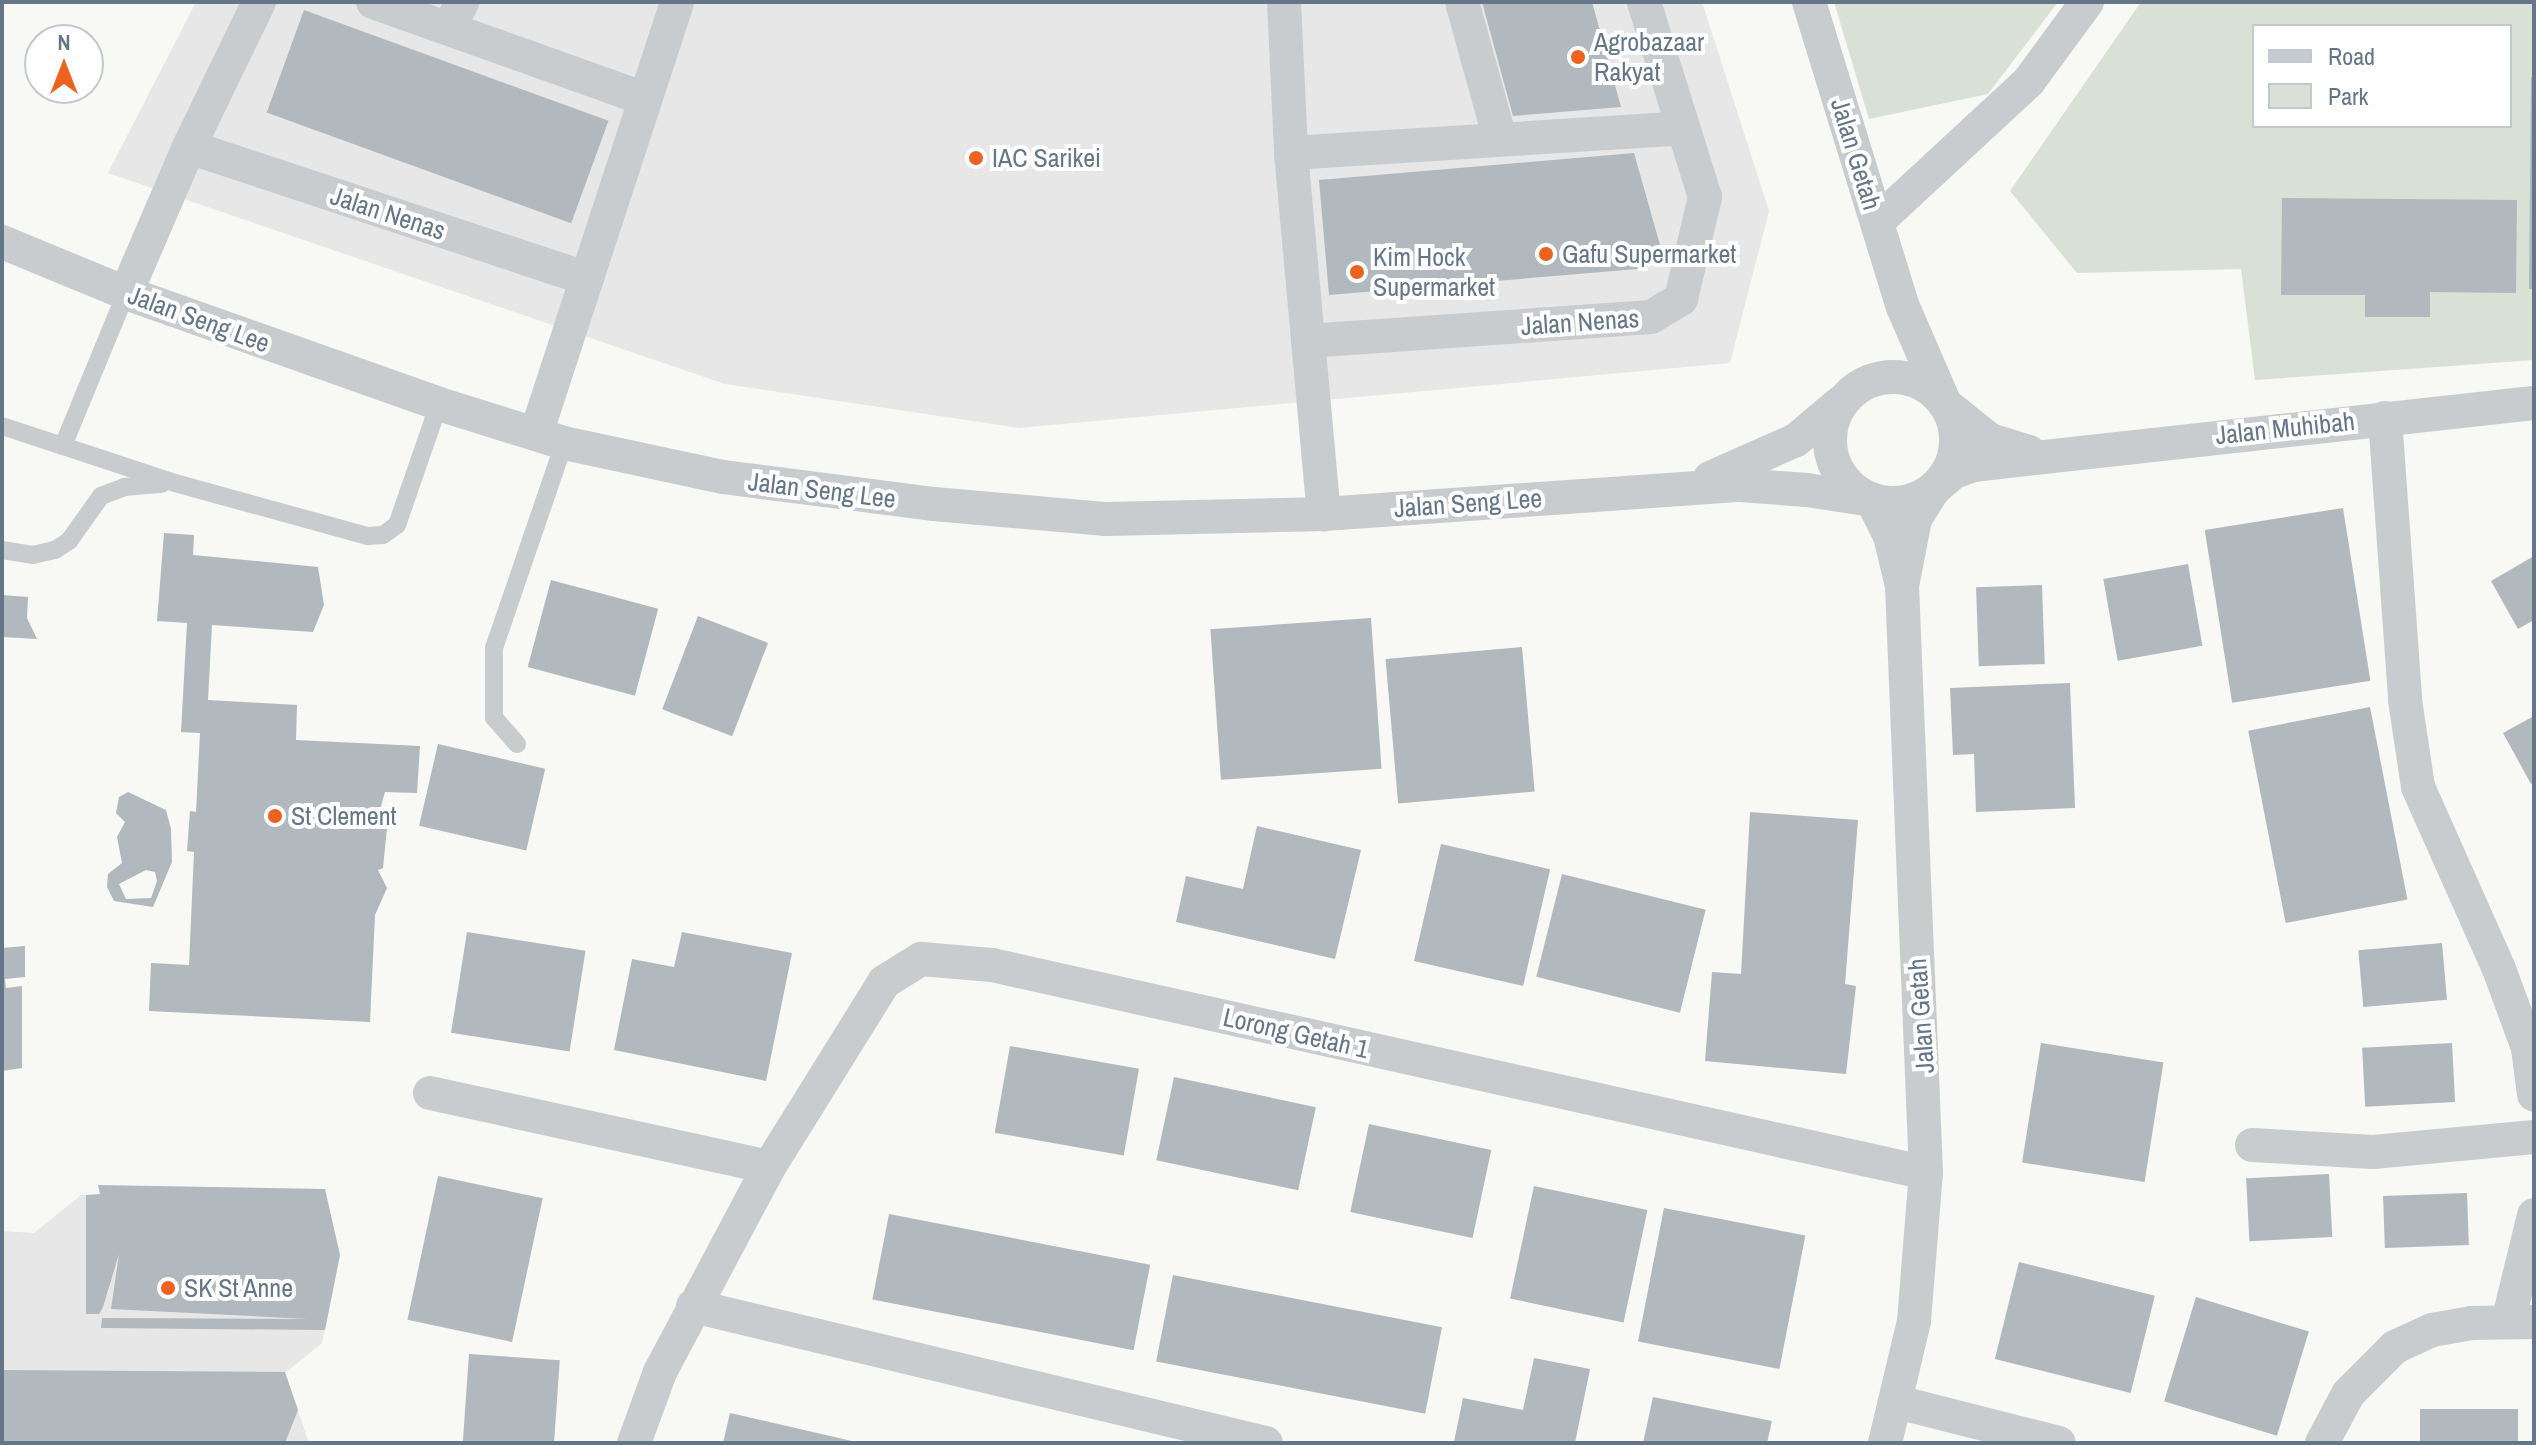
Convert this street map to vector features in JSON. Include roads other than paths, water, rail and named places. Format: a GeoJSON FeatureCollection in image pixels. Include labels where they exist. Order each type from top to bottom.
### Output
{"type":"FeatureCollection","features":[{"type":"Feature","properties":{"kind":"street"},"geometry":{"type":"LineString","coordinates":[[126,293],[189,147],[259,2]]}},
{"type":"Feature","properties":{"kind":"street"},"geometry":{"type":"LineString","coordinates":[[373,2],[456,15],[645,99]]}},
{"type":"Feature","properties":{"kind":"street"},"geometry":{"type":"LineString","coordinates":[[550,438],[587,279],[677,2]]}},
{"type":"Feature","properties":{"kind":"street"},"geometry":{"type":"LineString","coordinates":[[1284,2],[1291,153],[1324,514]]}},
{"type":"Feature","properties":{"kind":"street"},"geometry":{"type":"LineString","coordinates":[[1462,2],[1500,139]]}},
{"type":"Feature","properties":{"kind":"street","name":"Jalan Nenas"},"geometry":{"type":"LineString","coordinates":[[1308,341],[1651,317],[1667,311],[1681,299],[1703,218],[1705,197],[1644,2]]}},
{"type":"Feature","properties":{"kind":"street","name":"Jalan Getah"},"geometry":{"type":"LineString","coordinates":[[1809,2],[1903,307],[1945,404]]}},
{"type":"Feature","properties":{"kind":"street"},"geometry":{"type":"LineString","coordinates":[[1877,222],[2029,81],[2087,2]]}},
{"type":"Feature","properties":{"kind":"street"},"geometry":{"type":"LineString","coordinates":[[1291,153],[1683,128]]}},
{"type":"Feature","properties":{"kind":"street","name":"Jalan Nenas"},"geometry":{"type":"LineString","coordinates":[[189,147],[587,279]]}},
{"type":"Feature","properties":{"kind":"street","name":"Jalan Seng Lee"},"geometry":{"type":"LineString","coordinates":[[2,242],[126,293],[439,404],[550,438],[723,477],[934,504],[1106,519],[1324,514],[1740,485],[1872,500]]}},
{"type":"Feature","properties":{"kind":"street","name":"Jalan Getah"},"geometry":{"type":"LineString","coordinates":[[1850,394],[1897,357],[1903,307]]}},
{"type":"Feature","properties":{"kind":"street"},"geometry":{"type":"LineString","coordinates":[[1889,377],[1911,379],[1945,404],[1957,440],[1947,476],[1933,490],[1915,500],[1872,500],[1839,473],[1831,453],[1830,432],[1850,394],[1889,377]]}},
{"type":"Feature","properties":{"kind":"street","name":"Jalan Seng Lee"},"geometry":{"type":"LineString","coordinates":[[1679,488],[1783,447],[1850,394]]}},
{"type":"Feature","properties":{"kind":"street","name":"Jalan Muhibah"},"geometry":{"type":"LineString","coordinates":[[1933,490],[1954,472],[1973,465],[2037,454],[2534,403]]}},
{"type":"Feature","properties":{"kind":"street","name":"Jalan Muhibah"},"geometry":{"type":"LineString","coordinates":[[1945,404],[1990,440],[2037,454]]}},
{"type":"Feature","properties":{"kind":"street"},"geometry":{"type":"LineString","coordinates":[[2385,418],[2405,700],[2418,787],[2499,969],[2528,1048],[2534,1095]]}},
{"type":"Feature","properties":{"kind":"street","name":"Jalan Getah"},"geometry":{"type":"LineString","coordinates":[[1902,586],[1915,519],[1933,490]]}},
{"type":"Feature","properties":{"kind":"street","name":"Jalan Getah"},"geometry":{"type":"LineString","coordinates":[[1872,500],[1890,536],[1902,586],[1926,1173],[1923,1261],[1897,1402],[1885,1443]]}},
{"type":"Feature","properties":{"kind":"street","name":"Lorong Getah 1"},"geometry":{"type":"LineString","coordinates":[[634,1443],[693,1306],[769,1167],[884,982],[921,959],[953,957],[1926,1173]]}},
{"type":"Feature","properties":{"kind":"street"},"geometry":{"type":"LineString","coordinates":[[430,1093],[769,1167]]}},
{"type":"Feature","properties":{"kind":"street"},"geometry":{"type":"LineString","coordinates":[[2252,1145],[2373,1152],[2534,1137]]}},
{"type":"Feature","properties":{"kind":"street"},"geometry":{"type":"LineString","coordinates":[[2322,1443],[2348,1394],[2395,1347],[2432,1330],[2521,1322],[2534,1215]]}},
{"type":"Feature","properties":{"kind":"street"},"geometry":{"type":"LineString","coordinates":[[693,1306],[1266,1443]]}},
{"type":"Feature","properties":{"kind":"street"},"geometry":{"type":"LineString","coordinates":[[1897,1402],[2059,1443]]}},
{"type":"Feature","properties":{"kind":"lane"},"geometry":{"type":"LineString","coordinates":[[63,446],[126,293]]}},
{"type":"Feature","properties":{"kind":"lane"},"geometry":{"type":"LineString","coordinates":[[2,426],[175,483],[368,536],[383,535],[397,525],[439,404]]}},
{"type":"Feature","properties":{"kind":"lane"},"geometry":{"type":"LineString","coordinates":[[517,744],[494,718],[494,648],[550,438]]}},
{"type":"Feature","properties":{"kind":"lane"},"geometry":{"type":"LineString","coordinates":[[2,550],[33,555],[55,550],[69,541],[101,496],[124,487],[175,483]]}},
{"type":"Feature","properties":{"kind":"place","name":"Agrobazaar Rakyat"},"geometry":{"type":"Point","coordinates":[1578,57]}},
{"type":"Feature","properties":{"kind":"place","name":"IAC Sarikei"},"geometry":{"type":"Point","coordinates":[976,158]}},
{"type":"Feature","properties":{"kind":"place","name":"Gafu Supermarket"},"geometry":{"type":"Point","coordinates":[1546,254]}},
{"type":"Feature","properties":{"kind":"place","name":"Kim Hock Supermarket"},"geometry":{"type":"Point","coordinates":[1357,272]}},
{"type":"Feature","properties":{"kind":"place","name":"St Clement"},"geometry":{"type":"Point","coordinates":[275,816]}},
{"type":"Feature","properties":{"kind":"place","name":"SK St Anne"},"geometry":{"type":"Point","coordinates":[168,1288]}}]}
